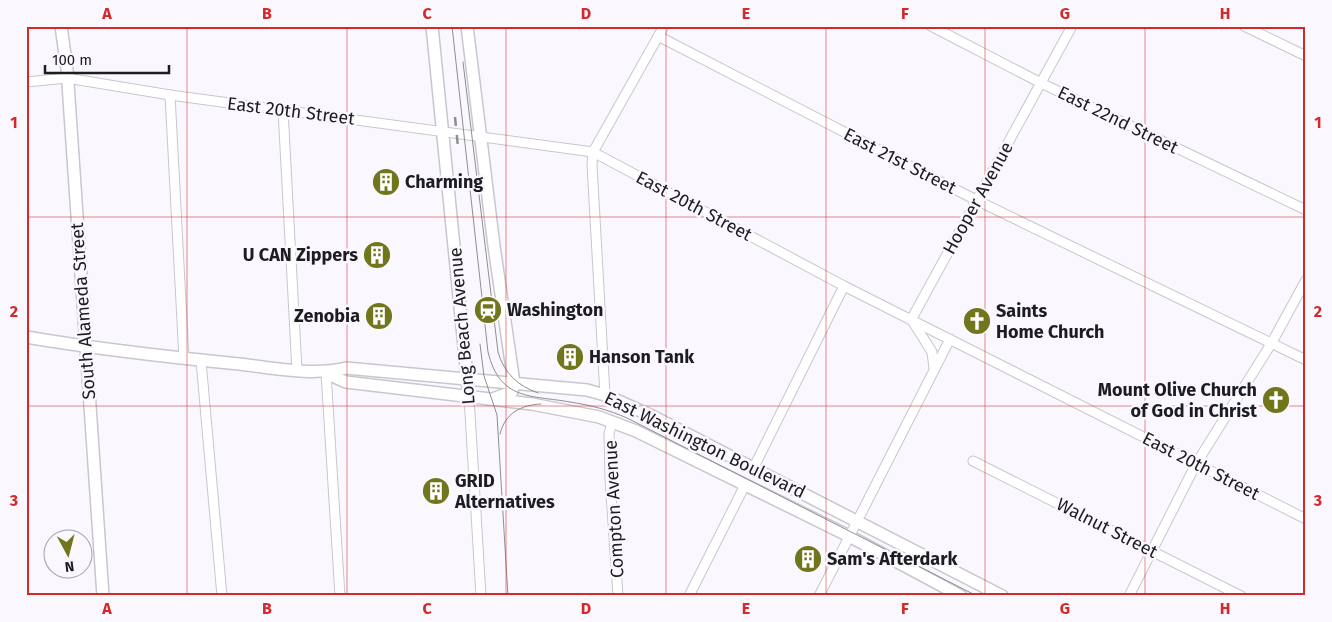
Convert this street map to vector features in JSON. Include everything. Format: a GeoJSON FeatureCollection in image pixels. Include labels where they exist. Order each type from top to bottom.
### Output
{"type":"FeatureCollection","features":[{"type":"Feature","properties":{"kind":"main road","name":"South Alameda Street"},"geometry":{"type":"LineString","coordinates":[[61,26],[67,78],[103,596]]}},
{"type":"Feature","properties":{"kind":"main road","name":"Long Beach Avenue"},"geometry":{"type":"LineString","coordinates":[[432,26],[469,378],[469,397]]}},
{"type":"Feature","properties":{"kind":"main road"},"geometry":{"type":"LineString","coordinates":[[467,26],[494,246],[513,377],[513,390],[508,395],[489,399]]}},
{"type":"Feature","properties":{"kind":"main road","name":"East Washington Boulevard"},"geometry":{"type":"LineString","coordinates":[[26,337],[85,347],[296,371],[326,373],[346,368],[469,378],[513,377],[605,395],[652,416],[754,467],[1002,596]]}},
{"type":"Feature","properties":{"kind":"main road","name":"East Washington Boulevard"},"geometry":{"type":"LineString","coordinates":[[326,373],[346,382],[532,404],[586,414],[612,422],[849,536],[961,596]]}},
{"type":"Feature","properties":{"kind":"street"},"geometry":{"type":"LineString","coordinates":[[605,395],[592,166],[593,152],[664,26]]}},
{"type":"Feature","properties":{"kind":"street","name":"East 22nd Street"},"geometry":{"type":"LineString","coordinates":[[931,26],[1041,83],[1306,210]]}},
{"type":"Feature","properties":{"kind":"street","name":"Hooper Avenue"},"geometry":{"type":"LineString","coordinates":[[911,320],[1072,26]]}},
{"type":"Feature","properties":{"kind":"street"},"geometry":{"type":"LineString","coordinates":[[1244,26],[1306,56]]}},
{"type":"Feature","properties":{"kind":"street","name":"East 21st Street"},"geometry":{"type":"LineString","coordinates":[[658,36],[976,200],[1306,360]]}},
{"type":"Feature","properties":{"kind":"street","name":"East 20th Street"},"geometry":{"type":"LineString","coordinates":[[26,82],[67,78],[170,95],[444,130],[593,152],[844,286],[1306,519]]}},
{"type":"Feature","properties":{"kind":"street"},"geometry":{"type":"LineString","coordinates":[[170,95],[184,359]]}},
{"type":"Feature","properties":{"kind":"street"},"geometry":{"type":"LineString","coordinates":[[283,110],[296,371]]}},
{"type":"Feature","properties":{"kind":"street"},"geometry":{"type":"LineString","coordinates":[[1129,596],[1196,464],[1271,344],[1306,280]]}},
{"type":"Feature","properties":{"kind":"street"},"geometry":{"type":"LineString","coordinates":[[754,467],[844,286]]}},
{"type":"Feature","properties":{"kind":"street"},"geometry":{"type":"LineString","coordinates":[[911,320],[932,352],[934,370]]}},
{"type":"Feature","properties":{"kind":"street"},"geometry":{"type":"LineString","coordinates":[[819,596],[950,339]]}},
{"type":"Feature","properties":{"kind":"street"},"geometry":{"type":"LineString","coordinates":[[201,360],[222,596]]}},
{"type":"Feature","properties":{"kind":"street"},"geometry":{"type":"LineString","coordinates":[[326,373],[340,596]]}},
{"type":"Feature","properties":{"kind":"street","name":"Long Beach Avenue"},"geometry":{"type":"LineString","coordinates":[[469,397],[481,596]]}},
{"type":"Feature","properties":{"kind":"street","name":"Compton Avenue"},"geometry":{"type":"LineString","coordinates":[[612,422],[609,434],[610,479],[618,596]]}},
{"type":"Feature","properties":{"kind":"street","name":"Walnut Street"},"geometry":{"type":"LineString","coordinates":[[974,460],[1241,596]]}},
{"type":"Feature","properties":{"kind":"street"},"geometry":{"type":"LineString","coordinates":[[689,596],[745,485]]}},
{"type":"Feature","properties":{"kind":"tram line"},"geometry":{"type":"LineString","coordinates":[[452,26],[488,352],[493,368],[500,380],[509,388],[519,393],[592,406],[627,418],[977,596]]}},
{"type":"Feature","properties":{"kind":"tram line"},"geometry":{"type":"LineString","coordinates":[[463,62],[498,352],[504,366],[513,378],[524,387],[538,393]]}},
{"type":"Feature","properties":{"kind":"tram line"},"geometry":{"type":"LineString","coordinates":[[480,344],[484,376],[497,415],[508,596]]}},
{"type":"Feature","properties":{"kind":"tram line"},"geometry":{"type":"LineString","coordinates":[[500,434],[502,427],[515,411],[527,406],[541,404]]}},
{"type":"Feature","properties":{"kind":"railway"},"geometry":{"type":"LineString","coordinates":[[455,117],[458,147]]}},
{"type":"Feature","properties":{"kind":"place","name":"Charming"},"geometry":{"type":"Point","coordinates":[386,182]}},
{"type":"Feature","properties":{"kind":"place","name":"U CAN Zippers"},"geometry":{"type":"Point","coordinates":[377,255]}},
{"type":"Feature","properties":{"kind":"place","name":"Washington"},"geometry":{"type":"Point","coordinates":[488,310]}},
{"type":"Feature","properties":{"kind":"place","name":"Zenobia"},"geometry":{"type":"Point","coordinates":[379,316]}},
{"type":"Feature","properties":{"kind":"place","name":"Saints Home Church"},"geometry":{"type":"Point","coordinates":[977,321]}},
{"type":"Feature","properties":{"kind":"place","name":"Hanson Tank"},"geometry":{"type":"Point","coordinates":[570,357]}},
{"type":"Feature","properties":{"kind":"place","name":"Mount Olive Church of God in Christ"},"geometry":{"type":"Point","coordinates":[1276,400]}},
{"type":"Feature","properties":{"kind":"place","name":"GRID Alternatives"},"geometry":{"type":"Point","coordinates":[436,491]}},
{"type":"Feature","properties":{"kind":"place","name":"Sam's Afterdark"},"geometry":{"type":"Point","coordinates":[808,559]}}]}
